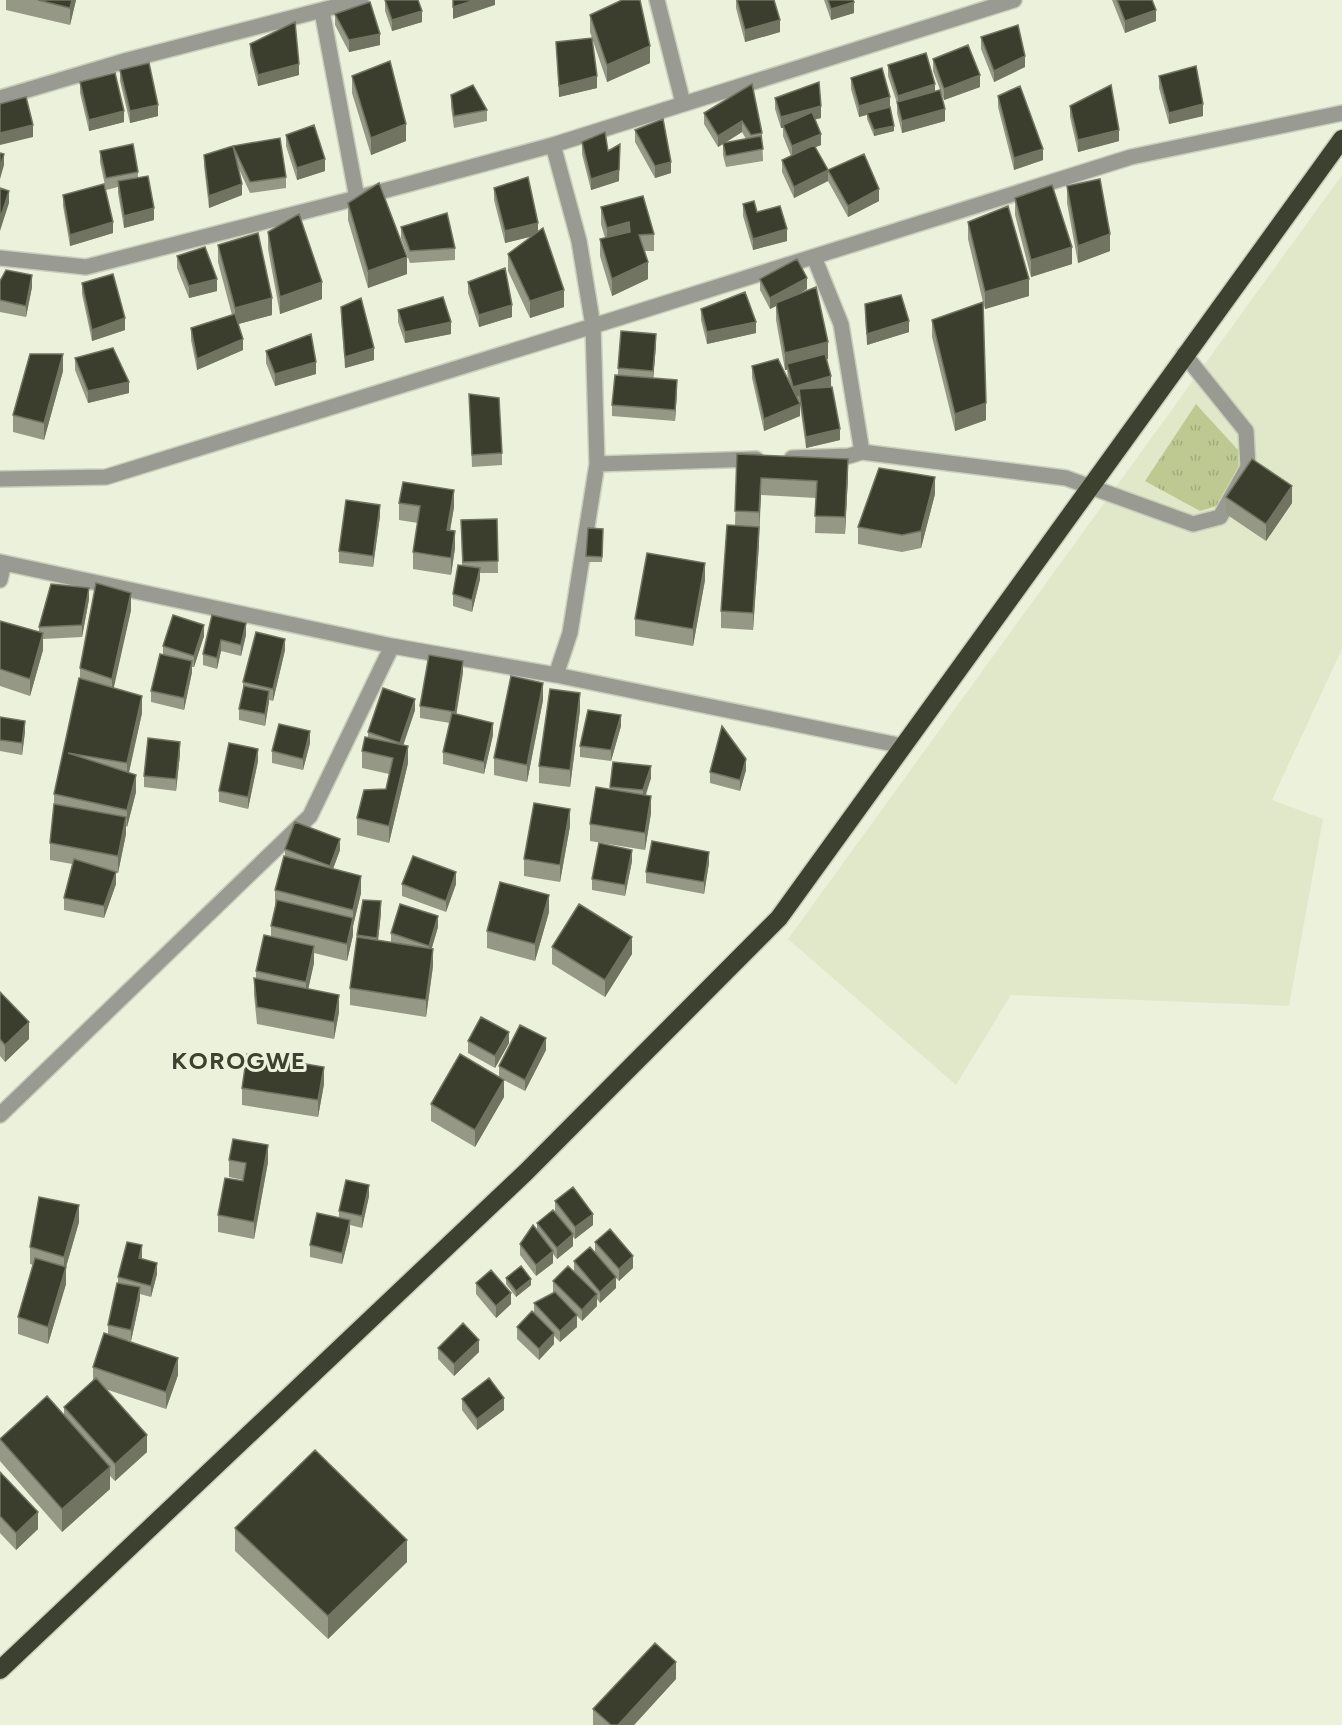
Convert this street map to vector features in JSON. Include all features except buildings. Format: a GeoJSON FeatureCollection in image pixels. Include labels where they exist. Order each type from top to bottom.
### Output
{"type":"FeatureCollection","features":[{"type":"Feature","properties":{"kind":"highway"},"geometry":{"type":"LineString","coordinates":[[0,1671],[526,1172],[779,918],[1184,354],[1342,139]]}},
{"type":"Feature","properties":{"kind":"street"},"geometry":{"type":"LineString","coordinates":[[0,98],[128,60],[361,0]]}},
{"type":"Feature","properties":{"kind":"street"},"geometry":{"type":"LineString","coordinates":[[657,0],[683,103]]}},
{"type":"Feature","properties":{"kind":"street"},"geometry":{"type":"LineString","coordinates":[[0,258],[86,267],[553,145],[1014,0]]}},
{"type":"Feature","properties":{"kind":"street"},"geometry":{"type":"LineString","coordinates":[[322,11],[357,198]]}},
{"type":"Feature","properties":{"kind":"street"},"geometry":{"type":"LineString","coordinates":[[0,479],[106,477],[1131,157],[1342,113]]}},
{"type":"Feature","properties":{"kind":"street"},"geometry":{"type":"LineString","coordinates":[[553,145],[579,241],[593,326],[597,464],[570,633],[556,675]]}},
{"type":"Feature","properties":{"kind":"street"},"geometry":{"type":"LineString","coordinates":[[814,257],[841,324],[862,452]]}},
{"type":"Feature","properties":{"kind":"street"},"geometry":{"type":"LineString","coordinates":[[597,464],[849,456],[862,452],[1066,478],[1192,524],[1220,517],[1248,467],[1246,431],[1184,354]]}},
{"type":"Feature","properties":{"kind":"street"},"geometry":{"type":"LineString","coordinates":[[0,580],[2,562],[392,646],[556,675],[903,746]]}},
{"type":"Feature","properties":{"kind":"street"},"geometry":{"type":"LineString","coordinates":[[0,1115],[310,816],[392,646]]}},
{"type":"Feature","properties":{"kind":"shaded area"},"geometry":{"type":"Polygon","coordinates":[[[1342,175],[1342,649],[1272,800],[1323,819],[1289,1006],[1011,995],[956,1085],[788,939],[1342,175]]]}},
{"type":"Feature","properties":{"kind":"green space"},"geometry":{"type":"Polygon","coordinates":[[[1196,404],[1238,450],[1239,472],[1217,506],[1200,511],[1145,481],[1196,404]]]}},
{"type":"Feature","properties":{"kind":"district","name":"KOROGWE"},"geometry":{"type":"Point","coordinates":[239,1061]}}]}
